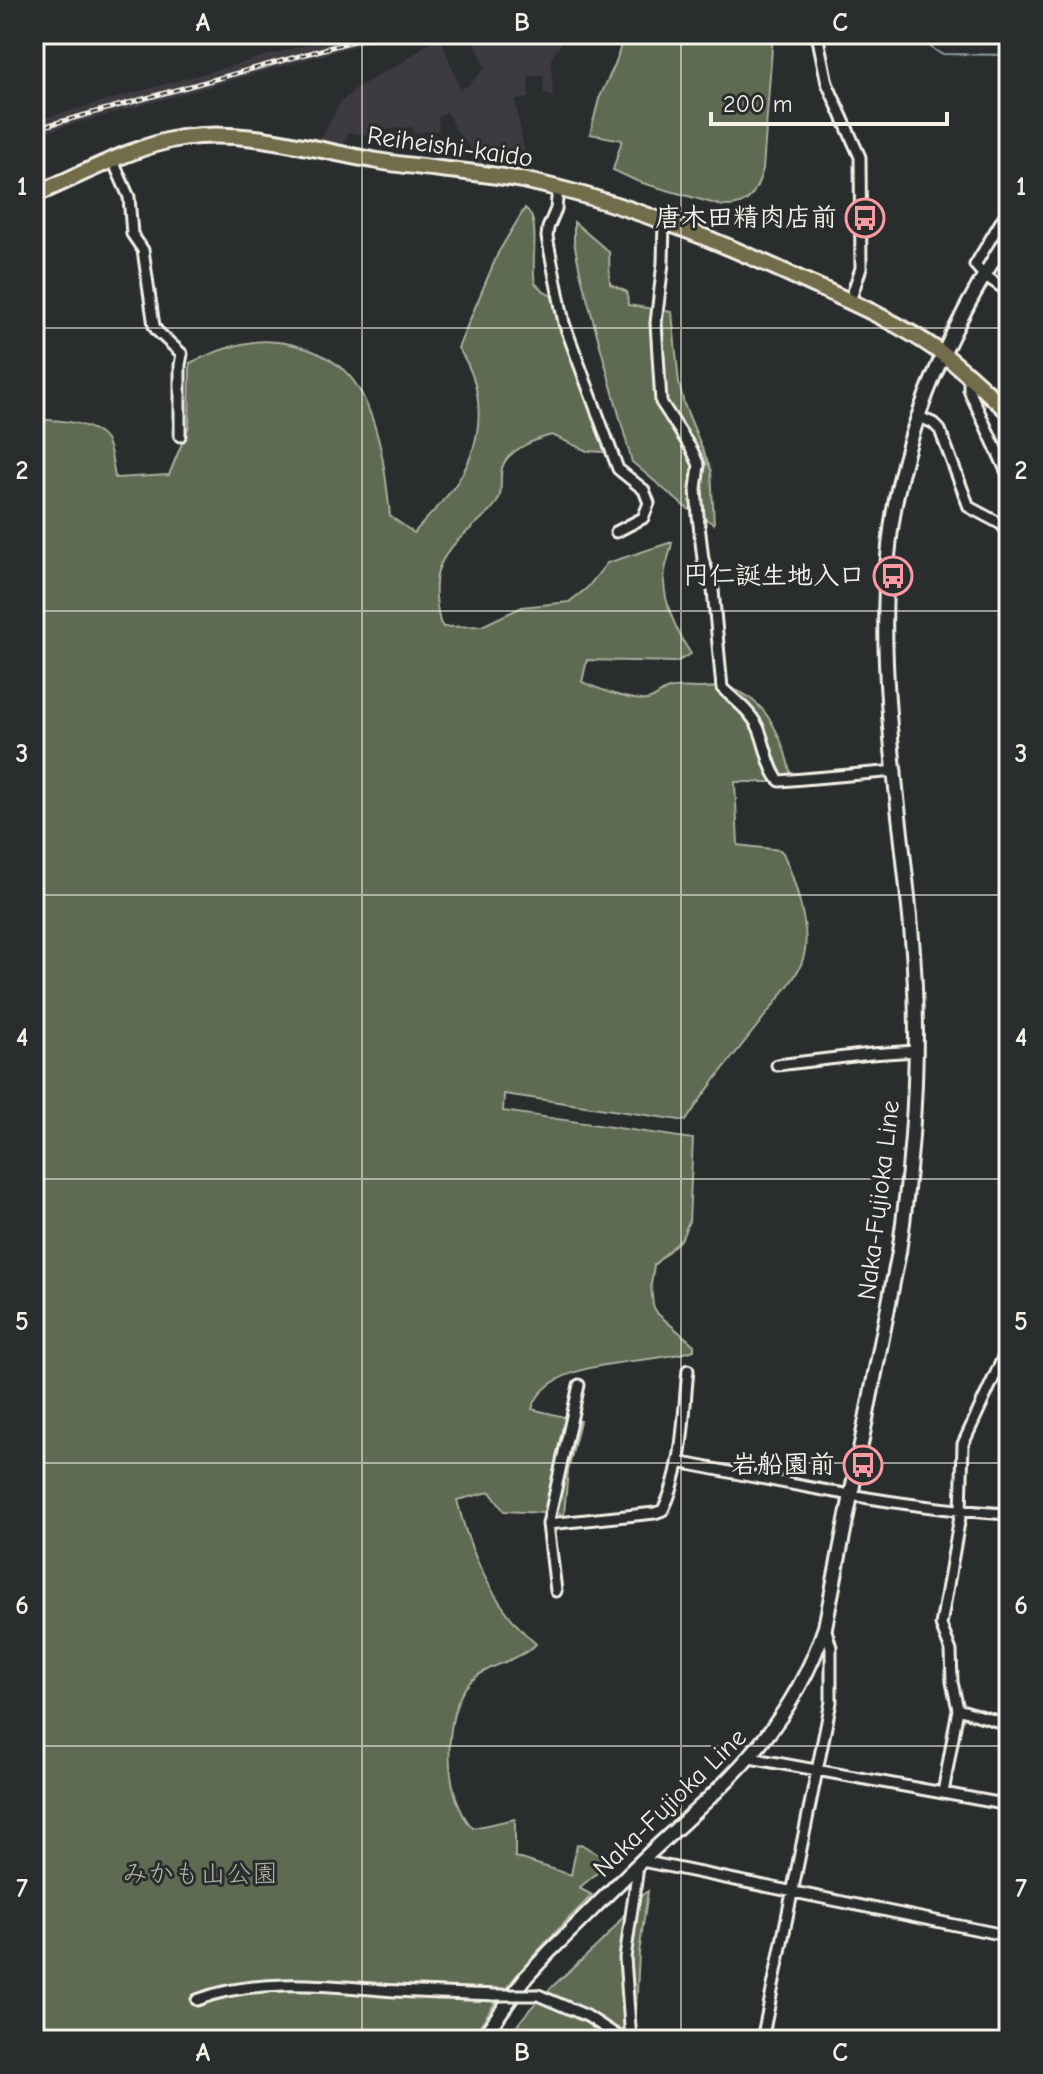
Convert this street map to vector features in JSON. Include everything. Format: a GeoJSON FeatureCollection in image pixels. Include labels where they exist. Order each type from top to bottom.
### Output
{"type":"FeatureCollection","features":[{"type":"Feature","properties":{"kind":"main road","name":"Reiheishi-kaido"},"geometry":{"type":"LineString","coordinates":[[34,195],[151,146],[178,139],[230,135],[417,168],[489,174],[558,188],[664,221],[744,252],[850,301],[943,354],[1009,412]]}},
{"type":"Feature","properties":{"kind":"main road","name":"Naka-Fujioka Line"},"geometry":{"type":"LineString","coordinates":[[481,2040],[526,1977],[750,1758],[790,1706],[806,1676],[825,1627],[899,1252],[906,1199],[916,1051],[913,953],[887,643],[887,577],[896,496],[917,416],[943,354],[984,275],[1009,235]]}},
{"type":"Feature","properties":{"kind":"street"},"geometry":{"type":"LineString","coordinates":[[817,34],[827,83],[860,157],[861,268],[850,301]]}},
{"type":"Feature","properties":{"kind":"street"},"geometry":{"type":"LineString","coordinates":[[113,161],[129,197],[132,234],[143,250],[154,326],[182,354],[180,436]]}},
{"type":"Feature","properties":{"kind":"street"},"geometry":{"type":"LineString","coordinates":[[558,188],[556,209],[547,237],[564,323],[618,469],[644,490],[649,503],[643,518],[616,532]]}},
{"type":"Feature","properties":{"kind":"street"},"geometry":{"type":"LineString","coordinates":[[1009,208],[976,261],[977,269],[1009,292]]}},
{"type":"Feature","properties":{"kind":"street"},"geometry":{"type":"LineString","coordinates":[[664,221],[656,323],[661,402],[699,465],[696,489],[698,516],[703,559],[713,590],[722,688],[751,716],[776,779],[896,771]]}},
{"type":"Feature","properties":{"kind":"street"},"geometry":{"type":"LineString","coordinates":[[969,377],[969,390],[1009,477]]}},
{"type":"Feature","properties":{"kind":"street"},"geometry":{"type":"LineString","coordinates":[[917,416],[940,430],[969,507],[1001,524],[1009,533]]}},
{"type":"Feature","properties":{"kind":"street"},"geometry":{"type":"LineString","coordinates":[[777,1065],[916,1051]]}},
{"type":"Feature","properties":{"kind":"street"},"geometry":{"type":"LineString","coordinates":[[943,1793],[958,1709],[952,1682],[951,1651],[941,1625],[961,1511],[963,1444],[1009,1345]]}},
{"type":"Feature","properties":{"kind":"street"},"geometry":{"type":"LineString","coordinates":[[548,1524],[663,1510],[670,1496],[678,1462],[688,1370]]}},
{"type":"Feature","properties":{"kind":"street"},"geometry":{"type":"LineString","coordinates":[[556,1591],[548,1524],[579,1385]]}},
{"type":"Feature","properties":{"kind":"street"},"geometry":{"type":"LineString","coordinates":[[678,1462],[961,1511],[1009,1514]]}},
{"type":"Feature","properties":{"kind":"street"},"geometry":{"type":"LineString","coordinates":[[762,2040],[831,1702],[831,1647],[825,1627]]}},
{"type":"Feature","properties":{"kind":"street"},"geometry":{"type":"LineString","coordinates":[[958,1709],[1009,1725]]}},
{"type":"Feature","properties":{"kind":"street"},"geometry":{"type":"LineString","coordinates":[[750,1758],[1009,1805]]}},
{"type":"Feature","properties":{"kind":"street"},"geometry":{"type":"LineString","coordinates":[[631,2040],[625,1958],[638,1865],[1009,1936]]}},
{"type":"Feature","properties":{"kind":"street"},"geometry":{"type":"LineString","coordinates":[[197,2000],[219,1992],[332,1984],[380,1990],[538,1995],[587,2016],[624,2040]]}},
{"type":"Feature","properties":{"kind":"shaded area"},"geometry":{"type":"Polygon","coordinates":[[[344,34],[398,34],[34,135],[34,121],[344,34]]]}},
{"type":"Feature","properties":{"kind":"shaded area"},"geometry":{"type":"Polygon","coordinates":[[[472,34],[562,34],[562,42],[551,59],[553,97],[544,93],[544,75],[528,77],[529,98],[515,100],[524,149],[481,166],[475,165],[470,147],[455,129],[447,111],[438,117],[439,130],[414,133],[412,127],[385,130],[385,142],[377,137],[349,132],[343,147],[321,139],[340,103],[356,88],[441,38],[460,89],[468,86],[485,68],[472,34]]]}},
{"type":"Feature","properties":{"kind":"green space"},"geometry":{"type":"Polygon","coordinates":[[[624,34],[773,34],[763,169],[749,198],[737,205],[719,205],[639,182],[613,170],[622,140],[590,134],[599,99],[616,62],[624,34]]]}},
{"type":"Feature","properties":{"kind":"green space","name":"みかも山公園"},"geometry":{"type":"Polygon","coordinates":[[[525,208],[533,222],[535,283],[563,309],[573,364],[598,419],[604,452],[587,451],[552,435],[530,442],[510,456],[502,468],[501,491],[496,504],[442,561],[436,582],[440,622],[443,627],[482,626],[522,607],[569,602],[587,588],[607,563],[672,542],[665,570],[666,599],[681,638],[691,654],[676,662],[587,660],[582,682],[619,696],[645,700],[672,688],[727,688],[742,693],[762,709],[782,744],[792,782],[735,782],[738,845],[780,850],[783,853],[796,889],[806,944],[796,974],[686,1121],[504,1094],[503,1111],[693,1139],[689,1221],[682,1238],[654,1265],[651,1285],[653,1306],[658,1314],[694,1345],[694,1350],[579,1371],[558,1379],[542,1392],[532,1409],[580,1421],[568,1471],[564,1514],[504,1511],[490,1492],[457,1500],[469,1540],[486,1578],[508,1613],[536,1644],[521,1655],[479,1675],[461,1694],[454,1712],[450,1754],[451,1776],[463,1815],[473,1828],[515,1819],[515,1857],[571,1875],[577,1845],[581,1844],[610,1862],[579,1888],[592,1895],[512,1981],[472,2040],[34,2040],[34,421],[73,423],[100,434],[110,449],[115,478],[169,475],[189,426],[190,363],[229,348],[257,342],[306,348],[335,363],[357,386],[376,432],[390,516],[414,533],[453,488],[473,448],[479,414],[477,397],[474,380],[458,348],[498,253],[525,208]]]}},
{"type":"Feature","properties":{"kind":"green space"},"geometry":{"type":"Polygon","coordinates":[[[574,222],[609,252],[610,284],[627,292],[628,305],[672,312],[684,404],[711,470],[714,524],[685,507],[632,462],[581,276],[574,242],[574,222]]]}},
{"type":"Feature","properties":{"kind":"green space"},"geometry":{"type":"Polygon","coordinates":[[[648,1891],[631,2040],[508,2040],[541,1998],[606,1937],[636,1900],[648,1891]]]}},
{"type":"Feature","properties":{"kind":"waterway"},"geometry":{"type":"LineString","coordinates":[[922,34],[929,46],[941,54],[1009,55]]}},
{"type":"Feature","properties":{"kind":"railway"},"geometry":{"type":"LineString","coordinates":[[34,129],[379,34]]}},
{"type":"Feature","properties":{"kind":"place","name":"唐木田精肉店前"},"geometry":{"type":"Point","coordinates":[865,218]}},
{"type":"Feature","properties":{"kind":"place","name":"円仁誕生地入口"},"geometry":{"type":"Point","coordinates":[893,576]}},
{"type":"Feature","properties":{"kind":"place","name":"岩船園前"},"geometry":{"type":"Point","coordinates":[863,1465]}}]}
